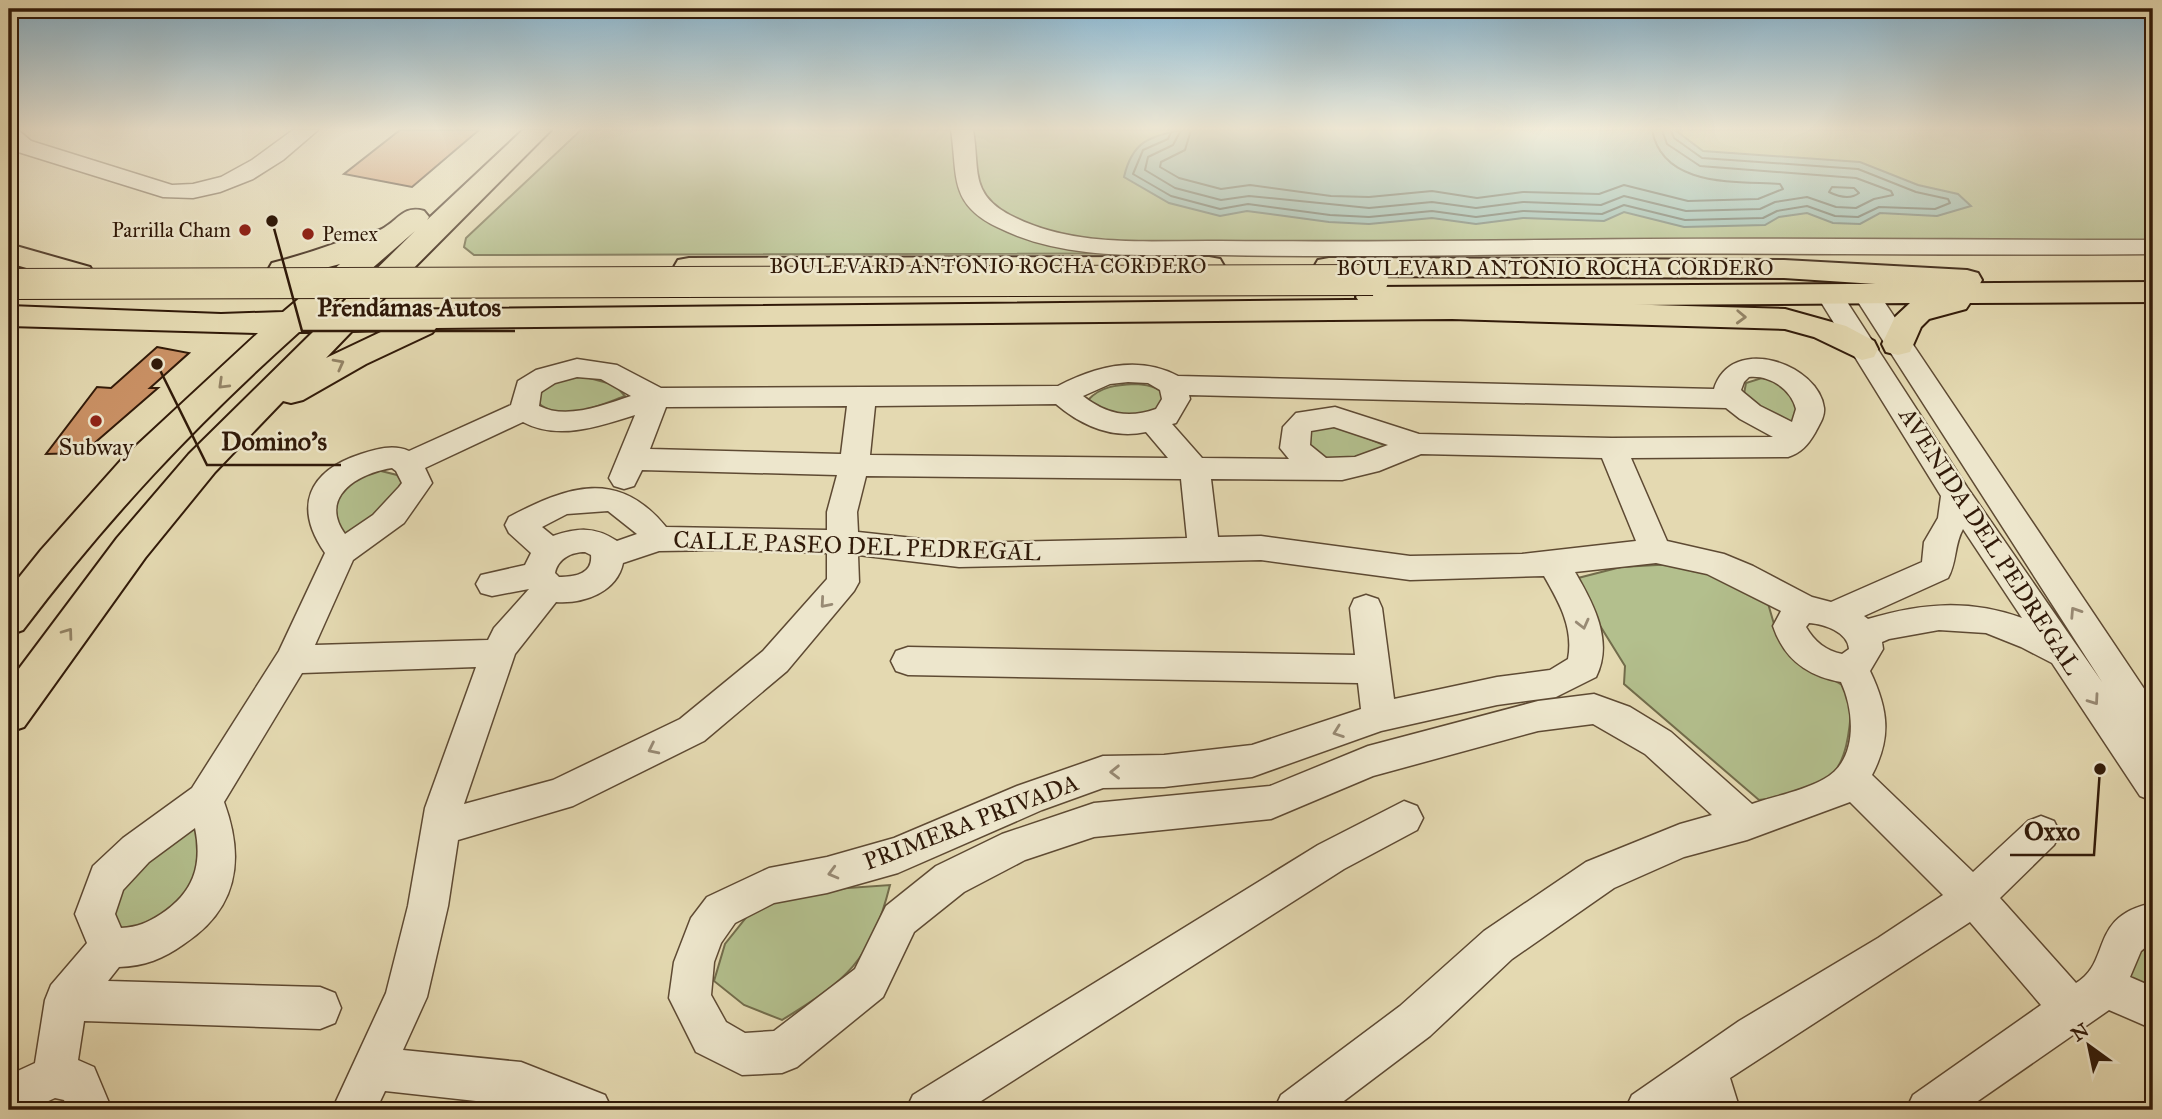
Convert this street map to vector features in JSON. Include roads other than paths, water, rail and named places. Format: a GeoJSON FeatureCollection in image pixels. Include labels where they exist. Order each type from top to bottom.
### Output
{"type":"FeatureCollection","features":[{"type":"Feature","properties":{"kind":"main road"},"geometry":{"type":"LineString","coordinates":[[9,619],[49,567],[136,467],[250,358],[453,182]]}},
{"type":"Feature","properties":{"kind":"main road"},"geometry":{"type":"LineString","coordinates":[[15,697],[131,548],[202,463],[484,182]]}},
{"type":"Feature","properties":{"kind":"main road"},"geometry":{"type":"LineString","coordinates":[[283,270],[356,247],[403,226]]}},
{"type":"Feature","properties":{"kind":"main road"},"geometry":{"type":"LineString","coordinates":[[9,253],[79,274]]}},
{"type":"Feature","properties":{"kind":"main road","name":"BOULEVARD ANTONIO ROCHA CORDERO"},"geometry":{"type":"LineString","coordinates":[[9,272],[79,274],[478,268],[1051,265],[1784,269],[1967,280]]}},
{"type":"Feature","properties":{"kind":"main road"},"geometry":{"type":"LineString","coordinates":[[239,425],[307,381],[354,356],[438,318],[431,310],[429,299],[434,291],[445,280],[478,268]]}},
{"type":"Feature","properties":{"kind":"main road"},"geometry":{"type":"LineString","coordinates":[[205,323],[275,307],[297,290],[295,282],[288,278],[231,271]]}},
{"type":"Feature","properties":{"kind":"main road"},"geometry":{"type":"LineString","coordinates":[[9,303],[245,304],[1967,280],[2153,280]]}},
{"type":"Feature","properties":{"kind":"main road"},"geometry":{"type":"LineString","coordinates":[[9,284],[1372,289],[1558,296],[2153,292]]}},
{"type":"Feature","properties":{"kind":"main road"},"geometry":{"type":"LineString","coordinates":[[1898,344],[1909,317],[1931,306],[2031,293]]}},
{"type":"Feature","properties":{"kind":"main road"},"geometry":{"type":"LineString","coordinates":[[1452,309],[1558,296]]}},
{"type":"Feature","properties":{"kind":"main road","name":"BOULEVARD ANTONIO ROCHA CORDERO"},"geometry":{"type":"LineString","coordinates":[[9,316],[205,323],[438,318],[1452,309],[1786,319],[1824,328],[1862,349]]}},
{"type":"Feature","properties":{"kind":"main road"},"geometry":{"type":"LineString","coordinates":[[205,323],[239,337],[250,358]]}},
{"type":"Feature","properties":{"kind":"street"},"geometry":{"type":"LineString","coordinates":[[140,182],[171,192],[189,192],[229,182]]}},
{"type":"Feature","properties":{"kind":"street"},"geometry":{"type":"LineString","coordinates":[[969,182],[970,191],[987,211],[1048,239],[1085,246],[1355,250],[1548,247],[2153,247]]}},
{"type":"Feature","properties":{"kind":"street","name":"AVENIDA DEL PEDREGAL"},"geometry":{"type":"LineString","coordinates":[[1829,294],[1956,495],[2153,785]]}},
{"type":"Feature","properties":{"kind":"street","name":"AVENIDA DEL PEDREGAL"},"geometry":{"type":"LineString","coordinates":[[1866,294],[2153,731]]}},
{"type":"Feature","properties":{"kind":"street"},"geometry":{"type":"LineString","coordinates":[[1331,470],[1315,466],[1295,448],[1297,427],[1306,420],[1335,417],[1418,444],[1612,448],[1788,447],[1798,437],[1811,408],[1804,392],[1784,375],[1762,367],[1736,372],[1727,384],[1727,391],[1732,399],[1764,420],[1798,437]]}},
{"type":"Feature","properties":{"kind":"street"},"geometry":{"type":"LineString","coordinates":[[524,410],[528,388],[546,376],[577,368],[607,371],[656,398]]}},
{"type":"Feature","properties":{"kind":"street"},"geometry":{"type":"LineString","coordinates":[[524,410],[535,418],[560,422],[601,415],[656,398],[1063,395],[1086,382],[1109,374],[1153,374],[1173,386],[1732,399]]}},
{"type":"Feature","properties":{"kind":"street"},"geometry":{"type":"LineString","coordinates":[[1063,395],[1076,407],[1097,419],[1127,426],[1166,416],[1176,399],[1173,386]]}},
{"type":"Feature","properties":{"kind":"street"},"geometry":{"type":"LineString","coordinates":[[440,828],[560,794],[692,730],[775,661],[844,582],[842,512],[855,465],[862,396]]}},
{"type":"Feature","properties":{"kind":"street"},"geometry":{"type":"LineString","coordinates":[[614,500],[656,398]]}},
{"type":"Feature","properties":{"kind":"street"},"geometry":{"type":"LineString","coordinates":[[1903,408],[1940,408]]}},
{"type":"Feature","properties":{"kind":"street"},"geometry":{"type":"LineString","coordinates":[[408,464],[524,410]]}},
{"type":"Feature","properties":{"kind":"street"},"geometry":{"type":"LineString","coordinates":[[1153,421],[1195,469],[1204,547]]}},
{"type":"Feature","properties":{"kind":"street"},"geometry":{"type":"LineString","coordinates":[[632,459],[855,465],[1331,470],[1353,468],[1418,444]]}},
{"type":"Feature","properties":{"kind":"street"},"geometry":{"type":"LineString","coordinates":[[1612,448],[1656,551]]}},
{"type":"Feature","properties":{"kind":"street"},"geometry":{"type":"LineString","coordinates":[[109,948],[95,914],[107,879],[136,850],[205,800],[292,659],[341,552],[380,527],[406,504],[417,483],[408,464],[396,457],[379,458],[354,466],[329,484],[320,503],[322,520],[328,538],[341,552]]}},
{"type":"Feature","properties":{"kind":"street"},"geometry":{"type":"LineString","coordinates":[[1956,495],[1953,518],[1940,542],[1937,569],[1970,616]]}},
{"type":"Feature","properties":{"kind":"street"},"geometry":{"type":"LineString","coordinates":[[354,1110],[406,998],[428,906],[444,808],[498,653],[546,572],[570,542],[590,540],[606,548],[609,555],[605,571],[590,585],[568,591],[546,572],[520,525],[562,503],[614,500],[642,519],[658,539]]}},
{"type":"Feature","properties":{"kind":"street","name":"CALLE PASEO DEL PEDREGAL"},"geometry":{"type":"LineString","coordinates":[[609,555],[658,539],[844,542],[959,555],[1204,547],[1261,548],[1410,568],[1522,566],[1656,551],[1713,563],[1821,612]]}},
{"type":"Feature","properties":{"kind":"street","name":"PRIMERA PRIVADA"},"geometry":{"type":"LineString","coordinates":[[1553,563],[1582,616],[1588,648],[1584,667],[1556,683],[1497,691],[1378,718],[1252,761],[1164,771],[1103,772],[1030,798],[898,855],[827,875],[769,887],[721,909],[713,920],[705,932],[694,962],[690,998],[711,1037],[742,1054],[782,1052],[869,983],[900,919],[950,879],[1015,846],[1094,820],[1271,802],[1368,762],[1538,716],[1594,709],[1618,718],[1658,743],[1747,823]]}},
{"type":"Feature","properties":{"kind":"street"},"geometry":{"type":"LineString","coordinates":[[1937,569],[1880,594],[1821,612],[1798,613],[1789,626],[1796,644],[1805,653],[1828,665],[1904,621],[1970,616],[2014,628],[2063,655]]}},
{"type":"Feature","properties":{"kind":"street"},"geometry":{"type":"LineString","coordinates":[[492,584],[546,572]]}},
{"type":"Feature","properties":{"kind":"street"},"geometry":{"type":"LineString","coordinates":[[1880,594],[1904,621]]}},
{"type":"Feature","properties":{"kind":"street"},"geometry":{"type":"LineString","coordinates":[[1366,608],[1378,718]]}},
{"type":"Feature","properties":{"kind":"street"},"geometry":{"type":"LineString","coordinates":[[1299,1110],[1415,1021],[1498,945],[1600,875],[1680,841],[1822,799],[1837,792],[1851,779],[1864,755],[1869,732],[1865,696],[1851,623],[1821,612]]}},
{"type":"Feature","properties":{"kind":"street"},"geometry":{"type":"LineString","coordinates":[[292,659],[498,653]]}},
{"type":"Feature","properties":{"kind":"street"},"geometry":{"type":"LineString","coordinates":[[908,661],[1373,669]]}},
{"type":"Feature","properties":{"kind":"street"},"geometry":{"type":"LineString","coordinates":[[1851,779],[2021,948],[2071,1009]]}},
{"type":"Feature","properties":{"kind":"street"},"geometry":{"type":"LineString","coordinates":[[54,1076],[66,1000],[109,948],[146,945],[187,922],[211,892],[218,859],[216,826],[205,800]]}},
{"type":"Feature","properties":{"kind":"street"},"geometry":{"type":"LineString","coordinates":[[928,1110],[1331,857],[1404,818]]}},
{"type":"Feature","properties":{"kind":"street"},"geometry":{"type":"LineString","coordinates":[[1647,1110],[1712,1091],[1754,1036],[1892,952],[1972,898],[2041,833]]}},
{"type":"Feature","properties":{"kind":"street"},"geometry":{"type":"LineString","coordinates":[[1927,1110],[2071,1009],[2107,988],[2116,956],[2132,930],[2145,922],[2153,922]]}},
{"type":"Feature","properties":{"kind":"street"},"geometry":{"type":"LineString","coordinates":[[2107,988],[2153,1008]]}},
{"type":"Feature","properties":{"kind":"street"},"geometry":{"type":"LineString","coordinates":[[66,1000],[320,1008]]}},
{"type":"Feature","properties":{"kind":"street"},"geometry":{"type":"LineString","coordinates":[[374,1068],[521,1084],[590,1110]]}},
{"type":"Feature","properties":{"kind":"street"},"geometry":{"type":"LineString","coordinates":[[9,1097],[54,1076],[79,1082],[90,1110]]}},
{"type":"Feature","properties":{"kind":"water"},"geometry":{"type":"Polygon","coordinates":[[[1133,182],[1911,182],[1958,194],[1971,206],[1937,216],[1880,213],[1860,224],[1833,223],[1807,213],[1779,217],[1765,225],[1684,227],[1624,212],[1604,221],[1523,218],[1476,224],[1432,218],[1369,224],[1329,222],[1247,211],[1220,216],[1169,203],[1133,182]]]}},
{"type":"Feature","properties":{"kind":"place","name":"Prendamas Autos"},"geometry":{"type":"Point","coordinates":[272,221]}},
{"type":"Feature","properties":{"kind":"place","name":"Parrilla Cham"},"geometry":{"type":"Point","coordinates":[245,230]}},
{"type":"Feature","properties":{"kind":"place","name":"Pemex"},"geometry":{"type":"Point","coordinates":[308,234]}},
{"type":"Feature","properties":{"kind":"place","name":"Domino's"},"geometry":{"type":"Point","coordinates":[157,364]}},
{"type":"Feature","properties":{"kind":"place","name":"Subway"},"geometry":{"type":"Point","coordinates":[96,421]}},
{"type":"Feature","properties":{"kind":"place","name":"Oxxo"},"geometry":{"type":"Point","coordinates":[2100,769]}}]}
